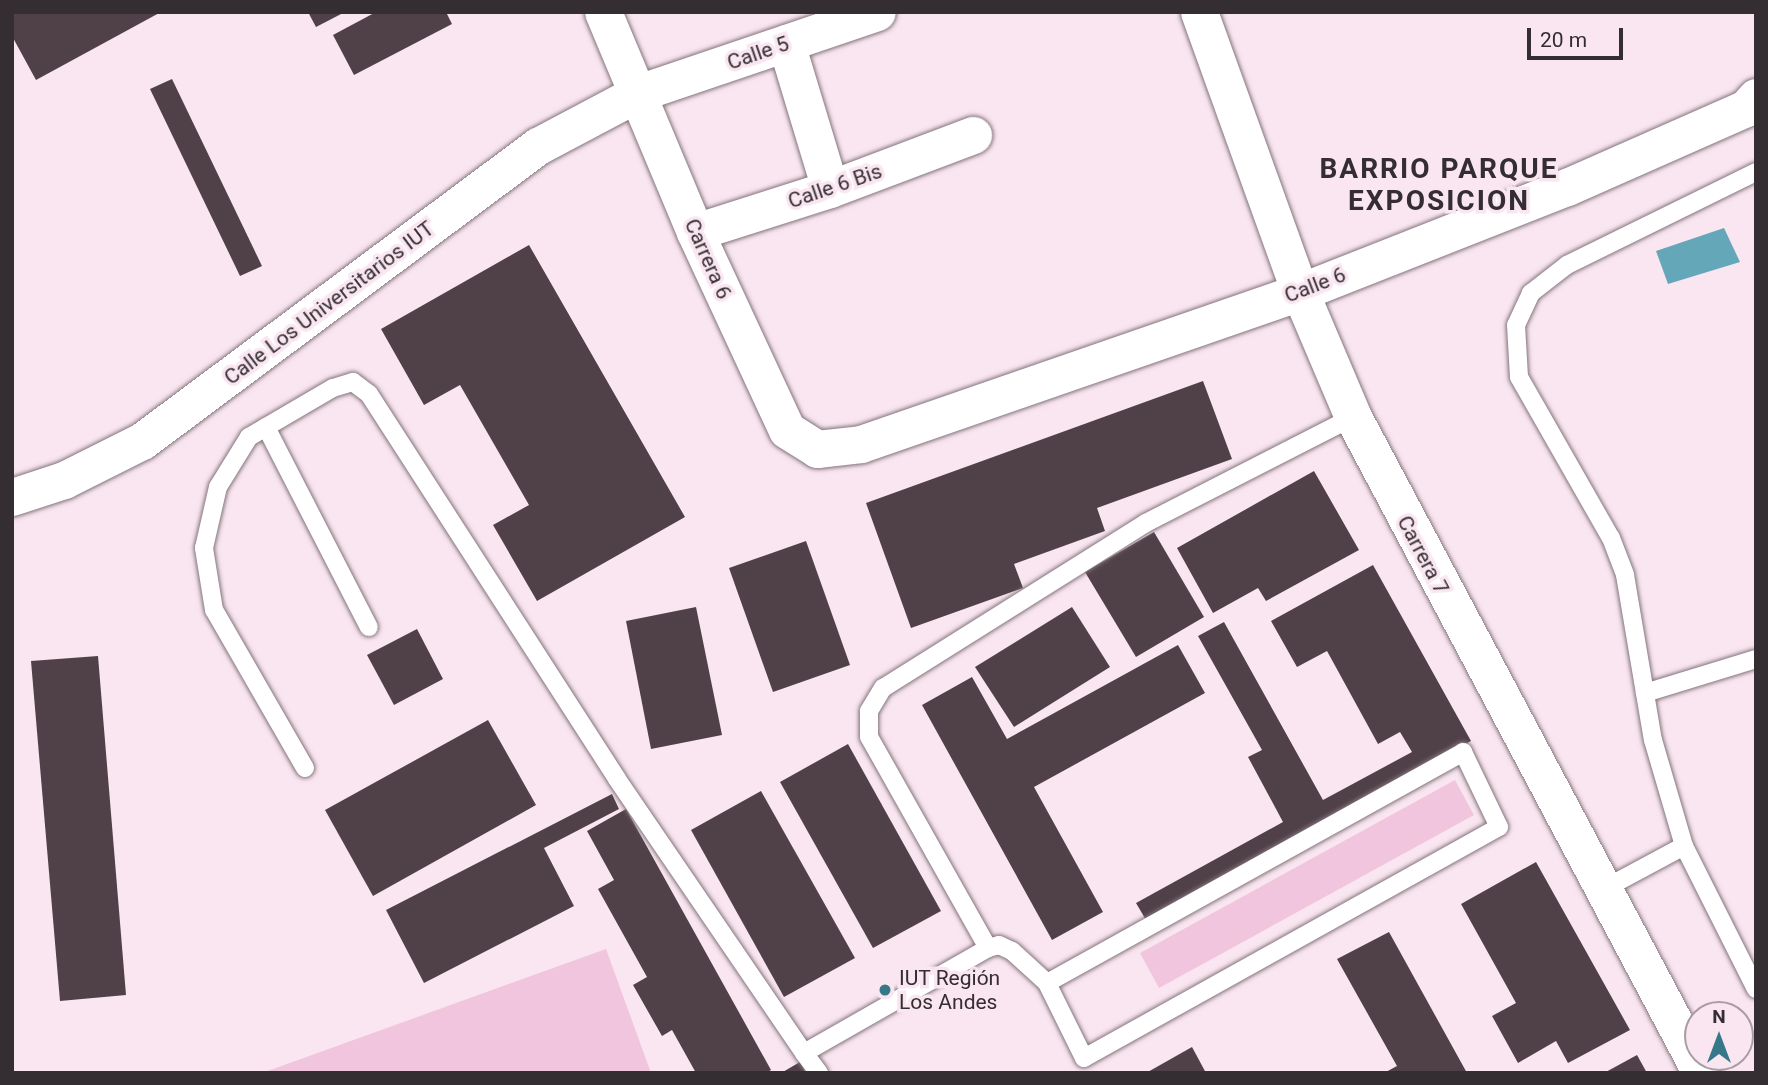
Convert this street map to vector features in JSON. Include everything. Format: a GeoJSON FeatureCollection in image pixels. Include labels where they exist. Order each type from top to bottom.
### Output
{"type":"FeatureCollection","features":[{"type":"Feature","properties":{"kind":"street","name":"Carrera 6"},"geometry":{"type":"LineString","coordinates":[[603,12],[695,232],[788,430],[817,449],[861,444]]}},
{"type":"Feature","properties":{"kind":"street","name":"Calle 5"},"geometry":{"type":"LineString","coordinates":[[638,93],[877,12]]}},
{"type":"Feature","properties":{"kind":"street","name":"Carrera 7"},"geometry":{"type":"LineString","coordinates":[[1199,12],[1300,292],[1353,417],[1701,1073]]}},
{"type":"Feature","properties":{"kind":"street"},"geometry":{"type":"LineString","coordinates":[[786,43],[830,189]]}},
{"type":"Feature","properties":{"kind":"street","name":"Calle Los Universitarios IUT"},"geometry":{"type":"LineString","coordinates":[[12,497],[64,480],[142,441],[538,146],[638,93]]}},
{"type":"Feature","properties":{"kind":"street","name":"Calle 6"},"geometry":{"type":"LineString","coordinates":[[861,444],[1300,292],[1567,187],[1746,108],[1756,97]]}},
{"type":"Feature","properties":{"kind":"street","name":"Calle 6 Bis"},"geometry":{"type":"LineString","coordinates":[[695,232],[830,189],[973,135]]}},
{"type":"Feature","properties":{"kind":"lane"},"geometry":{"type":"LineString","coordinates":[[1756,172],[1567,265],[1531,293],[1516,324],[1518,377],[1611,538],[1625,575],[1653,740],[1684,846],[1756,989]]}},
{"type":"Feature","properties":{"kind":"lane"},"geometry":{"type":"LineString","coordinates":[[306,768],[214,610],[204,548],[218,487],[249,437],[333,388],[353,382],[369,394],[610,768],[819,1073]]}},
{"type":"Feature","properties":{"kind":"lane"},"geometry":{"type":"LineString","coordinates":[[988,948],[869,737],[869,711],[883,688],[1146,523],[1353,417]]}},
{"type":"Feature","properties":{"kind":"lane"},"geometry":{"type":"LineString","coordinates":[[267,427],[369,627]]}},
{"type":"Feature","properties":{"kind":"lane"},"geometry":{"type":"LineString","coordinates":[[1645,693],[1756,659]]}},
{"type":"Feature","properties":{"kind":"lane"},"geometry":{"type":"LineString","coordinates":[[804,1053],[988,948],[999,945],[1013,951],[1047,983],[1086,1065],[1499,827],[1463,752],[1047,983]]}},
{"type":"Feature","properties":{"kind":"lane"},"geometry":{"type":"LineString","coordinates":[[1602,890],[1684,846]]}},
{"type":"Feature","properties":{"kind":"shaded area"},"geometry":{"type":"Polygon","coordinates":[[[1455,780],[1474,815],[1159,988],[1140,953],[1455,780]]]}},
{"type":"Feature","properties":{"kind":"shaded area"},"geometry":{"type":"Polygon","coordinates":[[[606,949],[651,1073],[262,1073],[606,949]]]}},
{"type":"Feature","properties":{"kind":"water"},"geometry":{"type":"Polygon","coordinates":[[[1724,228],[1740,262],[1668,284],[1656,251],[1724,228]]]}},
{"type":"Feature","properties":{"kind":"building"},"geometry":{"type":"Polygon","coordinates":[[[12,12],[161,12],[36,80],[12,36],[12,12]]]}},
{"type":"Feature","properties":{"kind":"building"},"geometry":{"type":"Polygon","coordinates":[[[308,12],[345,12],[316,27],[308,12]]]}},
{"type":"Feature","properties":{"kind":"building"},"geometry":{"type":"Polygon","coordinates":[[[376,12],[446,12],[452,24],[354,75],[333,35],[376,12]]]}},
{"type":"Feature","properties":{"kind":"building"},"geometry":{"type":"Polygon","coordinates":[[[172,79],[262,266],[240,276],[150,89],[172,79]]]}},
{"type":"Feature","properties":{"kind":"building"},"geometry":{"type":"Polygon","coordinates":[[[529,245],[685,517],[537,601],[493,525],[529,505],[460,385],[424,405],[381,329],[529,245]]]}},
{"type":"Feature","properties":{"kind":"building"},"geometry":{"type":"Polygon","coordinates":[[[1203,381],[1232,459],[1097,508],[1105,531],[1014,564],[1023,588],[911,628],[866,503],[1203,381]]]}},
{"type":"Feature","properties":{"kind":"building"},"geometry":{"type":"Polygon","coordinates":[[[1314,471],[1359,550],[1266,601],[1258,588],[1213,613],[1177,548],[1314,471]]]}},
{"type":"Feature","properties":{"kind":"building"},"geometry":{"type":"Polygon","coordinates":[[[1154,532],[1204,617],[1136,657],[1085,572],[1154,532]]]}},
{"type":"Feature","properties":{"kind":"building"},"geometry":{"type":"Polygon","coordinates":[[[806,541],[850,665],[773,692],[729,568],[806,541]]]}},
{"type":"Feature","properties":{"kind":"building"},"geometry":{"type":"Polygon","coordinates":[[[1373,565],[1471,741],[1146,920],[1136,903],[1283,822],[1248,757],[1262,750],[1198,636],[1224,622],[1323,800],[1412,752],[1400,732],[1378,744],[1327,651],[1297,667],[1271,621],[1373,565]]]}},
{"type":"Feature","properties":{"kind":"building"},"geometry":{"type":"Polygon","coordinates":[[[696,607],[722,735],[651,749],[626,621],[696,607]]]}},
{"type":"Feature","properties":{"kind":"building"},"geometry":{"type":"Polygon","coordinates":[[[1072,607],[1110,667],[1014,727],[975,667],[1072,607]]]}},
{"type":"Feature","properties":{"kind":"building"},"geometry":{"type":"Polygon","coordinates":[[[417,629],[443,679],[394,705],[367,655],[417,629]]]}},
{"type":"Feature","properties":{"kind":"building"},"geometry":{"type":"Polygon","coordinates":[[[1178,645],[1205,693],[1034,787],[1103,912],[1052,940],[922,705],[972,677],[1007,739],[1178,645]]]}},
{"type":"Feature","properties":{"kind":"building"},"geometry":{"type":"Polygon","coordinates":[[[98,656],[126,995],[60,1001],[31,661],[98,656]]]}},
{"type":"Feature","properties":{"kind":"building"},"geometry":{"type":"Polygon","coordinates":[[[488,720],[536,805],[373,896],[325,810],[488,720]]]}},
{"type":"Feature","properties":{"kind":"building"},"geometry":{"type":"Polygon","coordinates":[[[848,744],[941,911],[873,948],[780,782],[848,744]]]}},
{"type":"Feature","properties":{"kind":"building"},"geometry":{"type":"Polygon","coordinates":[[[761,791],[855,958],[784,997],[691,830],[761,791]]]}},
{"type":"Feature","properties":{"kind":"building"},"geometry":{"type":"Polygon","coordinates":[[[612,794],[619,809],[544,848],[574,906],[424,983],[386,910],[612,794]]]}},
{"type":"Feature","properties":{"kind":"building"},"geometry":{"type":"Polygon","coordinates":[[[626,809],[771,1070],[766,1073],[696,1073],[672,1030],[662,1036],[633,985],[647,977],[598,889],[614,880],[587,831],[626,809]]]}},
{"type":"Feature","properties":{"kind":"building"},"geometry":{"type":"Polygon","coordinates":[[[1536,862],[1630,1030],[1568,1063],[1556,1041],[1518,1063],[1492,1016],[1516,1003],[1461,904],[1536,862]]]}},
{"type":"Feature","properties":{"kind":"building"},"geometry":{"type":"Polygon","coordinates":[[[1389,932],[1467,1073],[1384,1073],[1397,1066],[1337,959],[1389,932]]]}},
{"type":"Feature","properties":{"kind":"building"},"geometry":{"type":"Polygon","coordinates":[[[1192,1047],[1206,1073],[1146,1073],[1192,1047]]]}},
{"type":"Feature","properties":{"kind":"building"},"geometry":{"type":"Polygon","coordinates":[[[1637,1055],[1647,1073],[1604,1073],[1637,1055]]]}},
{"type":"Feature","properties":{"kind":"building"},"geometry":{"type":"Polygon","coordinates":[[[800,1062],[806,1073],[781,1073],[800,1062]]]}},
{"type":"Feature","properties":{"kind":"place","name":"IUT Región Los Andes"},"geometry":{"type":"Point","coordinates":[885,990]}},
{"type":"Feature","properties":{"kind":"district","name":"BARRIO PARQUE EXPOSICION"},"geometry":{"type":"Point","coordinates":[1439,185]}}]}
